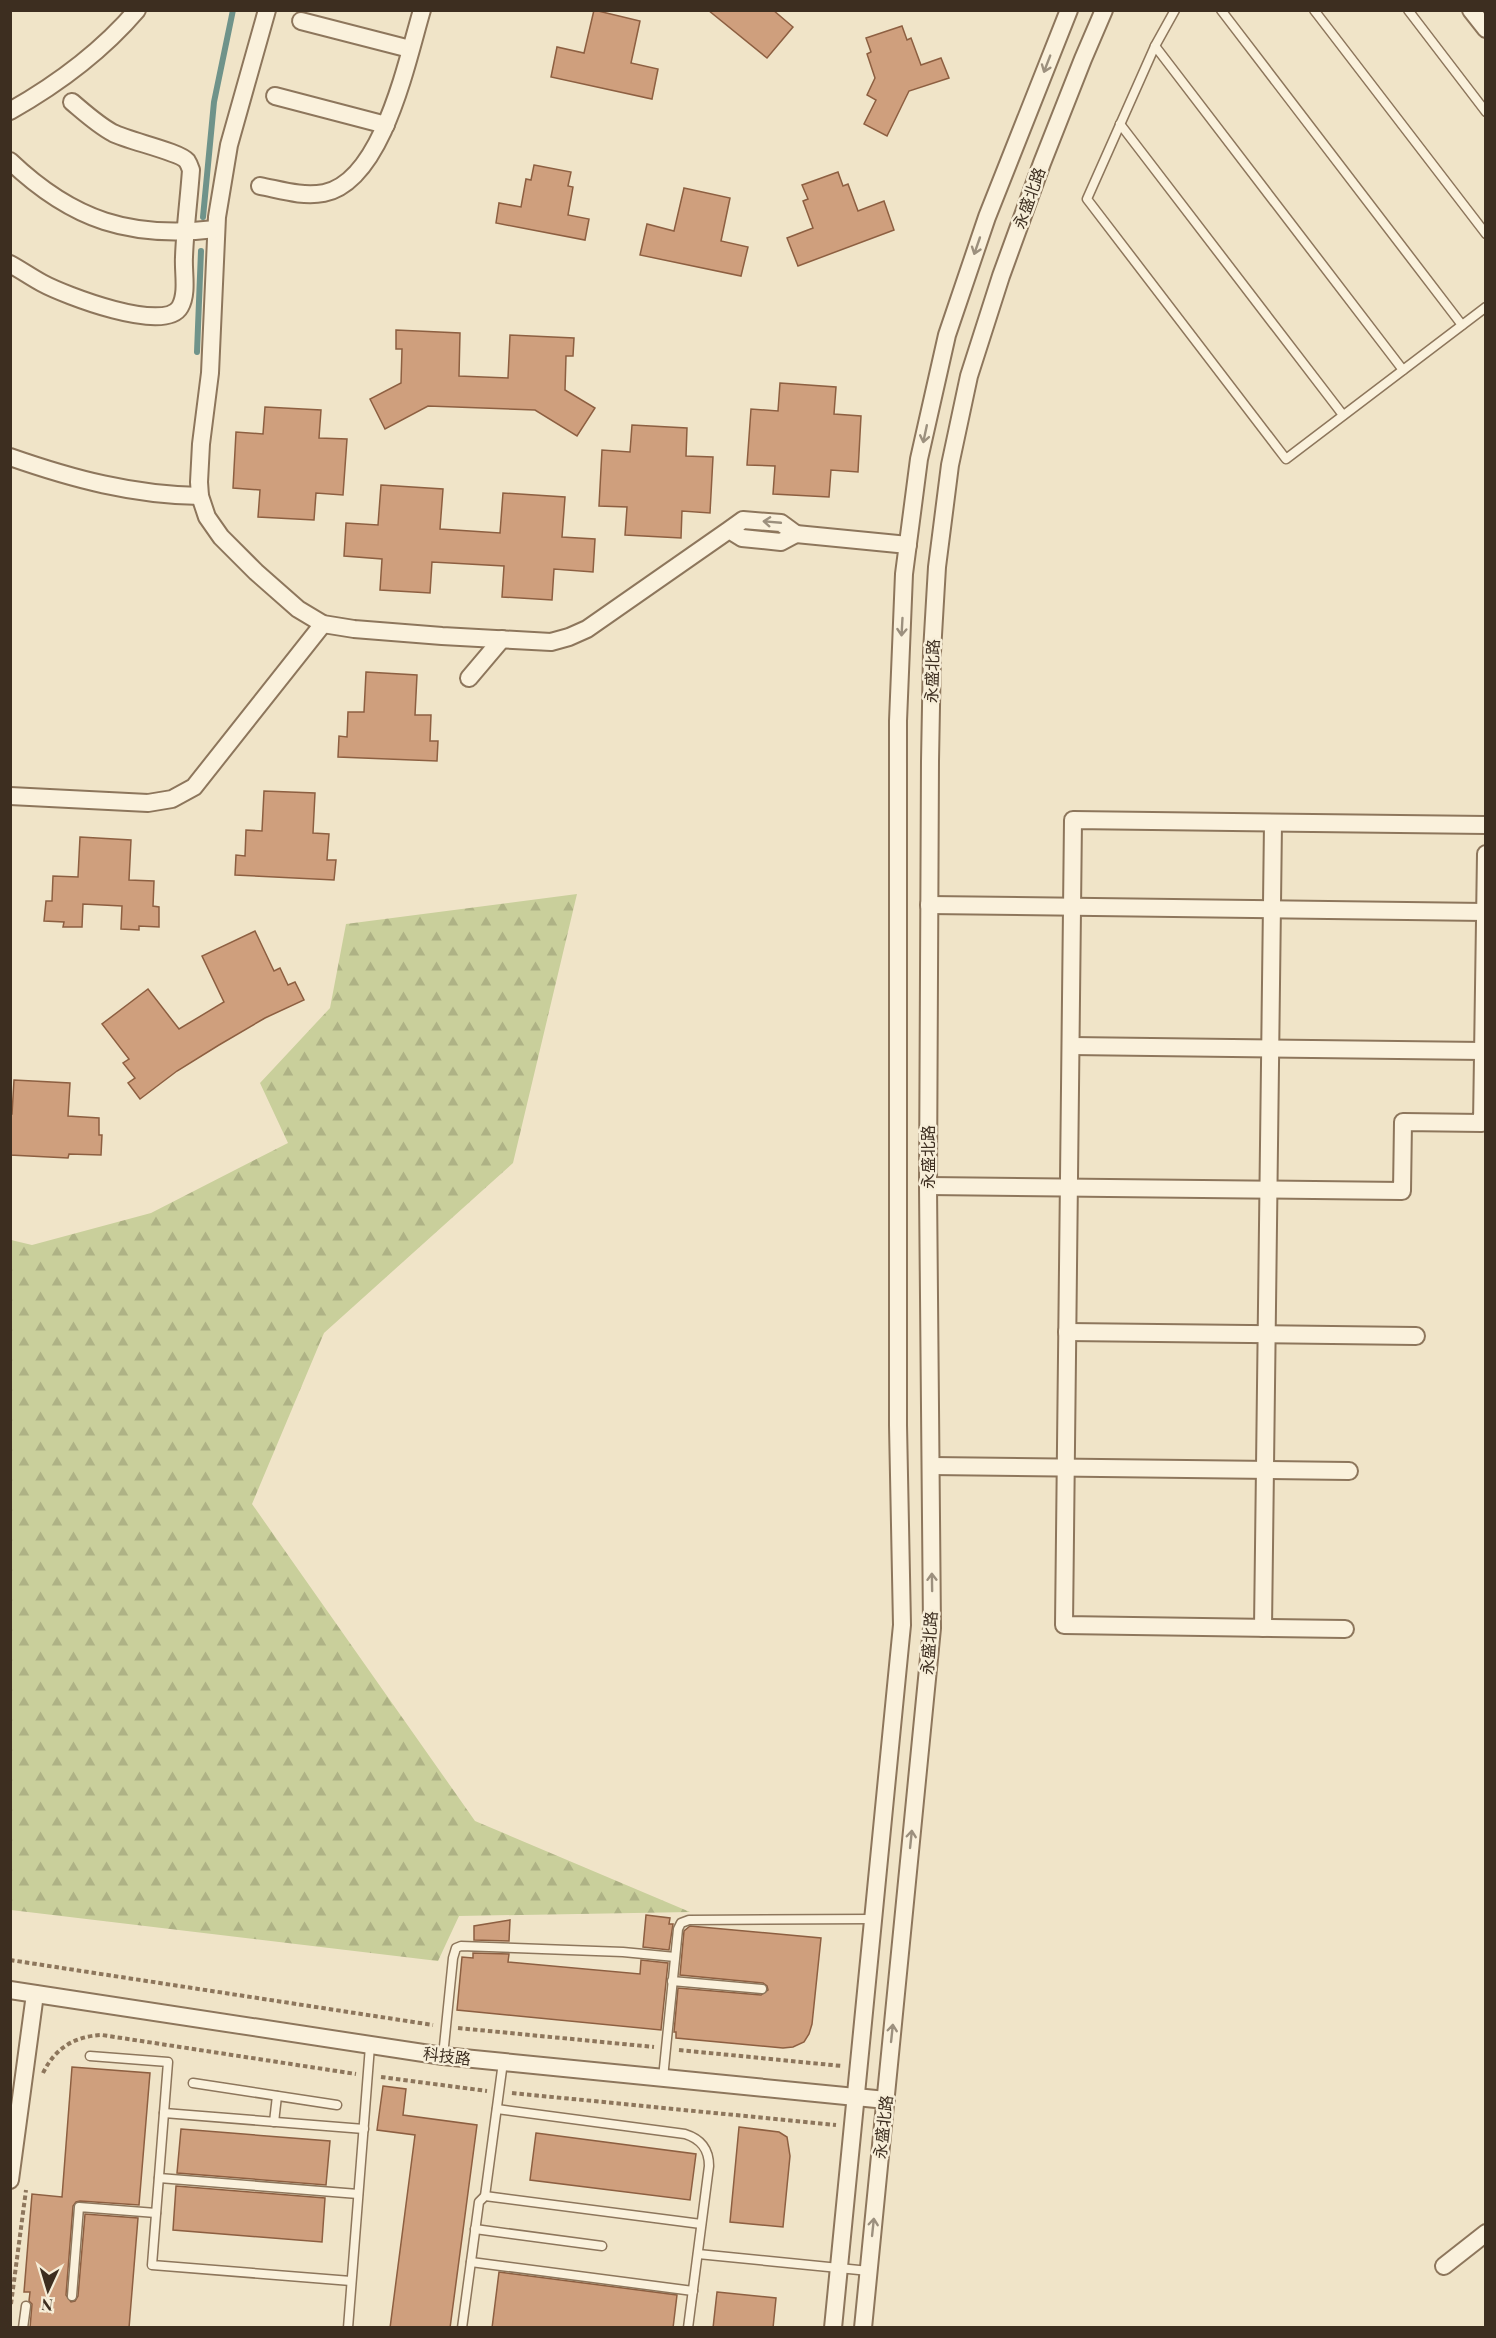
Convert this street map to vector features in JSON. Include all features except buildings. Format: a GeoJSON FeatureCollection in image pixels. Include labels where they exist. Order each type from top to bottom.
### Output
{"type":"FeatureCollection","features":[{"type":"Feature","properties":{"kind":"street"},"geometry":{"type":"LineString","coordinates":[[12,105],[71,71],[124,25],[137,10]]}},
{"type":"Feature","properties":{"kind":"street"},"geometry":{"type":"LineString","coordinates":[[267,10],[229,144],[216,229],[210,373],[201,444],[200,496],[207,517],[221,537],[298,609],[323,624],[354,629],[551,642],[569,637],[587,628],[729,530],[742,538],[781,542],[796,534],[908,545]]}},
{"type":"Feature","properties":{"kind":"street"},"geometry":{"type":"LineString","coordinates":[[261,186],[303,195],[326,192],[345,183],[364,164],[382,136],[422,10]]}},
{"type":"Feature","properties":{"kind":"street","name":"永盛北路"},"geometry":{"type":"LineString","coordinates":[[833,2328],[902,1624],[898,1425],[898,721],[904,574],[919,459],[947,335],[987,217],[1070,10]]}},
{"type":"Feature","properties":{"kind":"street","name":"永盛北路"},"geometry":{"type":"LineString","coordinates":[[863,2328],[932,1628],[928,1186],[929,905],[932,652],[937,567],[951,465],[969,376],[1001,276],[1042,163],[1104,10]]}},
{"type":"Feature","properties":{"kind":"street"},"geometry":{"type":"LineString","coordinates":[[1471,10],[1485,29]]}},
{"type":"Feature","properties":{"kind":"street"},"geometry":{"type":"LineString","coordinates":[[301,21],[410,49]]}},
{"type":"Feature","properties":{"kind":"street"},"geometry":{"type":"LineString","coordinates":[[275,96],[386,125]]}},
{"type":"Feature","properties":{"kind":"street"},"geometry":{"type":"LineString","coordinates":[[10,264],[43,284],[119,311],[159,318],[169,316],[180,309],[184,297],[185,232],[191,170],[187,160],[176,153],[136,143],[112,132],[90,119],[72,102]]}},
{"type":"Feature","properties":{"kind":"street"},"geometry":{"type":"LineString","coordinates":[[10,161],[51,195],[89,216],[120,226],[152,232],[216,229]]}},
{"type":"Feature","properties":{"kind":"street"},"geometry":{"type":"LineString","coordinates":[[10,457],[58,474],[98,484],[168,496],[200,496]]}},
{"type":"Feature","properties":{"kind":"street"},"geometry":{"type":"LineString","coordinates":[[10,796],[148,802],[172,799],[194,787],[323,624]]}},
{"type":"Feature","properties":{"kind":"street"},"geometry":{"type":"LineString","coordinates":[[469,678],[501,639]]}},
{"type":"Feature","properties":{"kind":"street"},"geometry":{"type":"LineString","coordinates":[[1345,1629],[1064,1625],[1073,820],[1485,825]]}},
{"type":"Feature","properties":{"kind":"street"},"geometry":{"type":"LineString","coordinates":[[1263,1628],[1273,823]]}},
{"type":"Feature","properties":{"kind":"street"},"geometry":{"type":"LineString","coordinates":[[928,1186],[1402,1191],[1403,1122],[1482,1123],[1485,854]]}},
{"type":"Feature","properties":{"kind":"street"},"geometry":{"type":"LineString","coordinates":[[929,905],[1485,912]]}},
{"type":"Feature","properties":{"kind":"street"},"geometry":{"type":"LineString","coordinates":[[1071,1046],[1483,1051]]}},
{"type":"Feature","properties":{"kind":"street"},"geometry":{"type":"LineString","coordinates":[[1067,1332],[1416,1336]]}},
{"type":"Feature","properties":{"kind":"street"},"geometry":{"type":"LineString","coordinates":[[930,1466],[1349,1471]]}},
{"type":"Feature","properties":{"kind":"street","name":"科技路"},"geometry":{"type":"LineString","coordinates":[[10,1990],[443,2056],[886,2100]]}},
{"type":"Feature","properties":{"kind":"street"},"geometry":{"type":"LineString","coordinates":[[10,2180],[35,1994]]}},
{"type":"Feature","properties":{"kind":"street"},"geometry":{"type":"LineString","coordinates":[[1444,2266],[1485,2233]]}},
{"type":"Feature","properties":{"kind":"lane"},"geometry":{"type":"LineString","coordinates":[[1175,10],[1155,46],[1087,199],[1286,459],[1485,307]]}},
{"type":"Feature","properties":{"kind":"lane"},"geometry":{"type":"LineString","coordinates":[[1221,10],[1462,325]]}},
{"type":"Feature","properties":{"kind":"lane"},"geometry":{"type":"LineString","coordinates":[[1314,10],[1485,234]]}},
{"type":"Feature","properties":{"kind":"lane"},"geometry":{"type":"LineString","coordinates":[[1408,10],[1485,112]]}},
{"type":"Feature","properties":{"kind":"lane"},"geometry":{"type":"LineString","coordinates":[[1155,46],[1403,370]]}},
{"type":"Feature","properties":{"kind":"lane"},"geometry":{"type":"LineString","coordinates":[[1120,124],[1343,415]]}},
{"type":"Feature","properties":{"kind":"lane"},"geometry":{"type":"LineString","coordinates":[[663,2078],[678,1926],[685,1921],[873,1918]]}},
{"type":"Feature","properties":{"kind":"lane"},"geometry":{"type":"LineString","coordinates":[[443,2056],[456,1948],[461,1946],[623,1952],[675,1957]]}},
{"type":"Feature","properties":{"kind":"lane"},"geometry":{"type":"LineString","coordinates":[[672,1981],[762,1989]]}},
{"type":"Feature","properties":{"kind":"lane"},"geometry":{"type":"LineString","coordinates":[[348,2328],[370,2046]]}},
{"type":"Feature","properties":{"kind":"lane"},"geometry":{"type":"LineString","coordinates":[[90,2056],[168,2062],[152,2265],[351,2282]]}},
{"type":"Feature","properties":{"kind":"lane"},"geometry":{"type":"LineString","coordinates":[[462,2328],[478,2202],[485,2196],[503,2062]]}},
{"type":"Feature","properties":{"kind":"lane"},"geometry":{"type":"LineString","coordinates":[[193,2083],[337,2105]]}},
{"type":"Feature","properties":{"kind":"lane"},"geometry":{"type":"LineString","coordinates":[[274,2122],[277,2096]]}},
{"type":"Feature","properties":{"kind":"lane"},"geometry":{"type":"LineString","coordinates":[[497,2109],[693,2137],[700,2142],[709,2157],[688,2328]]}},
{"type":"Feature","properties":{"kind":"lane"},"geometry":{"type":"LineString","coordinates":[[164,2113],[364,2129]]}},
{"type":"Feature","properties":{"kind":"lane"},"geometry":{"type":"LineString","coordinates":[[159,2178],[358,2194]]}},
{"type":"Feature","properties":{"kind":"lane"},"geometry":{"type":"LineString","coordinates":[[485,2196],[702,2224]]}},
{"type":"Feature","properties":{"kind":"lane"},"geometry":{"type":"LineString","coordinates":[[72,2296],[79,2207],[156,2214]]}},
{"type":"Feature","properties":{"kind":"lane"},"geometry":{"type":"LineString","coordinates":[[475,2229],[602,2246]]}},
{"type":"Feature","properties":{"kind":"lane"},"geometry":{"type":"LineString","coordinates":[[698,2254],[869,2271]]}},
{"type":"Feature","properties":{"kind":"lane"},"geometry":{"type":"LineString","coordinates":[[471,2262],[693,2291]]}},
{"type":"Feature","properties":{"kind":"lane"},"geometry":{"type":"LineString","coordinates":[[23,2328],[26,2306]]}},
{"type":"Feature","properties":{"kind":"path"},"geometry":{"type":"LineString","coordinates":[[10,1960],[446,2026],[843,2066]]}},
{"type":"Feature","properties":{"kind":"green space"},"geometry":{"type":"Polygon","coordinates":[[[577,894],[513,1163],[324,1333],[252,1504],[475,1821],[690,1912],[459,1916],[438,1961],[11,1910],[11,1240],[32,1245],[151,1213],[288,1143],[260,1083],[330,1008],[346,924],[577,894]]]}},
{"type":"Feature","properties":{"kind":"waterway"},"geometry":{"type":"LineString","coordinates":[[203,217],[214,102],[233,10]]}},
{"type":"Feature","properties":{"kind":"waterway"},"geometry":{"type":"LineString","coordinates":[[197,352],[201,251]]}}]}
